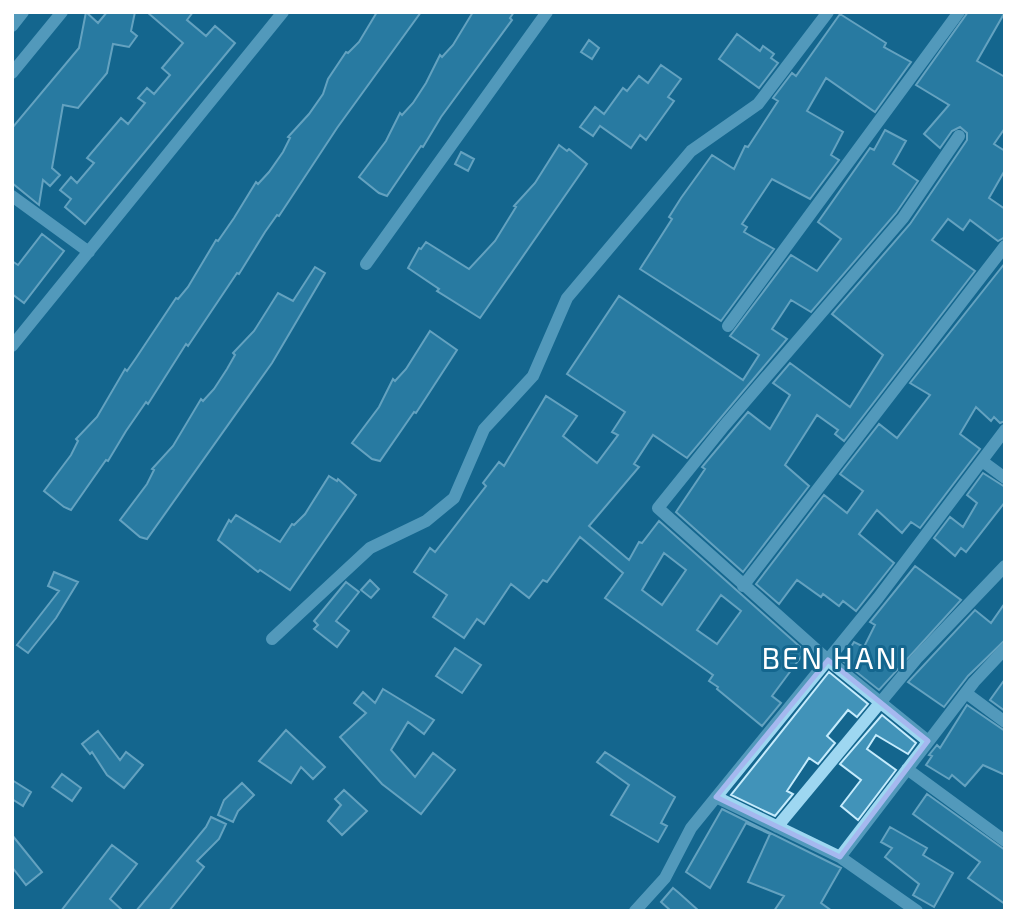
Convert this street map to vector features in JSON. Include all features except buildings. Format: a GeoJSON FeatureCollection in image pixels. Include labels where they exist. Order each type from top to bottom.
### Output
{"type":"FeatureCollection","features":[{"type":"Feature","properties":{"kind":"street"},"geometry":{"type":"LineString","coordinates":[[12,26],[23,12]]}},
{"type":"Feature","properties":{"kind":"street"},"geometry":{"type":"LineString","coordinates":[[12,73],[62,12]]}},
{"type":"Feature","properties":{"kind":"street"},"geometry":{"type":"LineString","coordinates":[[366,264],[547,12]]}},
{"type":"Feature","properties":{"kind":"street"},"geometry":{"type":"LineString","coordinates":[[272,639],[370,548],[426,521],[454,498],[484,429],[533,376],[567,298],[691,151],[758,104],[828,12]]}},
{"type":"Feature","properties":{"kind":"street"},"geometry":{"type":"LineString","coordinates":[[728,326],[959,12]]}},
{"type":"Feature","properties":{"kind":"street"},"geometry":{"type":"LineString","coordinates":[[12,346],[275,15]]}},
{"type":"Feature","properties":{"kind":"street"},"geometry":{"type":"LineString","coordinates":[[928,741],[828,660],[658,508],[724,426],[903,218],[959,136]]}},
{"type":"Feature","properties":{"kind":"street"},"geometry":{"type":"LineString","coordinates":[[12,196],[89,252]]}},
{"type":"Feature","properties":{"kind":"street"},"geometry":{"type":"LineString","coordinates":[[743,586],[1005,246]]}},
{"type":"Feature","properties":{"kind":"street"},"geometry":{"type":"LineString","coordinates":[[635,911],[665,878],[691,828],[828,660],[1005,430]]}},
{"type":"Feature","properties":{"kind":"street"},"geometry":{"type":"LineString","coordinates":[[982,461],[1005,478]]}},
{"type":"Feature","properties":{"kind":"street"},"geometry":{"type":"LineString","coordinates":[[778,827],[918,657],[1005,566]]}},
{"type":"Feature","properties":{"kind":"street"},"geometry":{"type":"LineString","coordinates":[[841,857],[965,693],[1005,649]]}},
{"type":"Feature","properties":{"kind":"street"},"geometry":{"type":"LineString","coordinates":[[965,693],[1005,722]]}},
{"type":"Feature","properties":{"kind":"street"},"geometry":{"type":"LineString","coordinates":[[907,769],[1005,841]]}},
{"type":"Feature","properties":{"kind":"street"},"geometry":{"type":"LineString","coordinates":[[716,797],[841,857],[917,911]]}},
{"type":"Feature","properties":{"kind":"highlighted area"},"geometry":{"type":"Polygon","coordinates":[[[828,660],[928,741],[840,857],[716,797],[828,660]]]}},
{"type":"Feature","properties":{"kind":"district","name":"BEN HANI"},"geometry":{"type":"Point","coordinates":[835,657]}}]}
